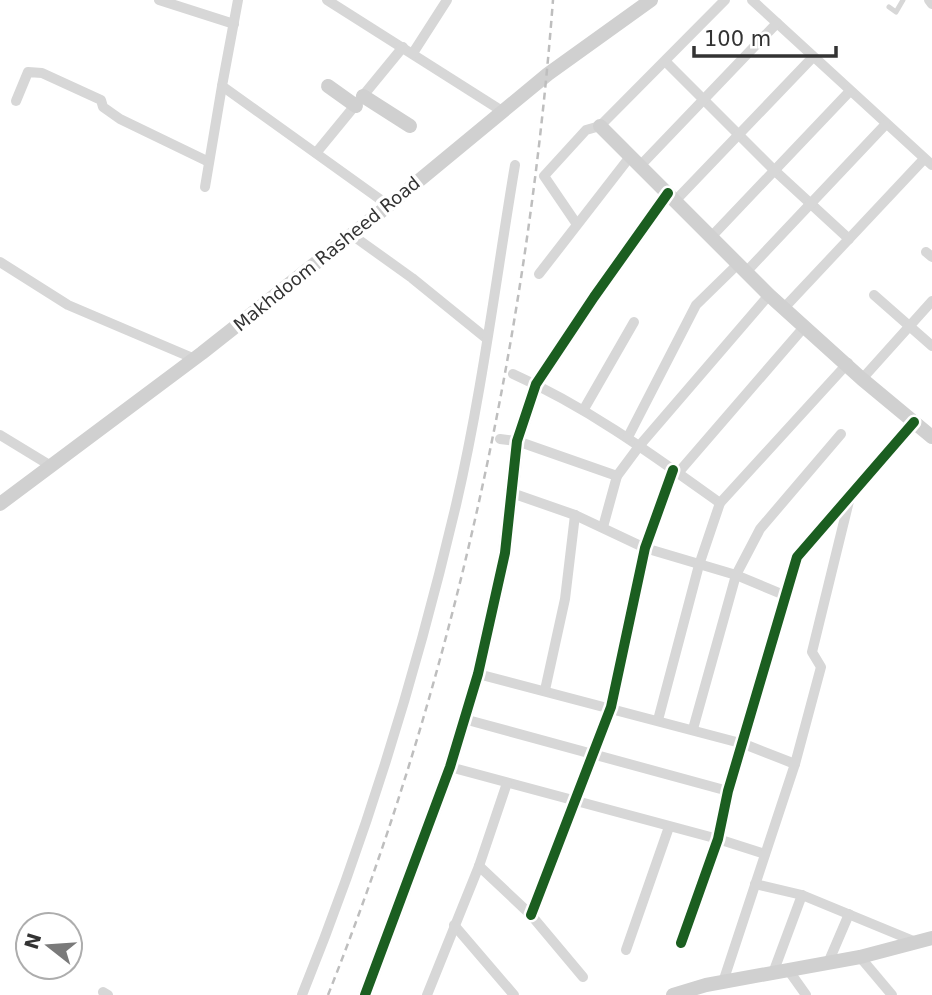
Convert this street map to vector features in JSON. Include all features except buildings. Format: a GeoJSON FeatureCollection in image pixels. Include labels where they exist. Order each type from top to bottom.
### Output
{"type":"FeatureCollection","features":[{"type":"Feature","properties":{"kind":"street"},"geometry":{"type":"LineString","coordinates":[[159,0],[234,24]]}},
{"type":"Feature","properties":{"kind":"street"},"geometry":{"type":"LineString","coordinates":[[205,187],[238,0]]}},
{"type":"Feature","properties":{"kind":"street"},"geometry":{"type":"LineString","coordinates":[[327,0],[502,111]]}},
{"type":"Feature","properties":{"kind":"street"},"geometry":{"type":"LineString","coordinates":[[343,10],[349,0]]}},
{"type":"Feature","properties":{"kind":"street"},"geometry":{"type":"LineString","coordinates":[[413,53],[447,0]]}},
{"type":"Feature","properties":{"kind":"street","name":"Makhdoom Rasheed Road"},"geometry":{"type":"LineString","coordinates":[[0,504],[195,359],[352,235],[502,111],[651,0]]}},
{"type":"Feature","properties":{"kind":"street"},"geometry":{"type":"LineString","coordinates":[[576,223],[544,176],[586,130],[600,126],[726,0]]}},
{"type":"Feature","properties":{"kind":"street"},"geometry":{"type":"LineString","coordinates":[[752,0],[928,162],[849,239],[784,308]]}},
{"type":"Feature","properties":{"kind":"street"},"geometry":{"type":"LineString","coordinates":[[539,274],[576,223],[634,163],[703,100],[777,23]]}},
{"type":"Feature","properties":{"kind":"street"},"geometry":{"type":"LineString","coordinates":[[316,153],[403,47]]}},
{"type":"Feature","properties":{"kind":"street"},"geometry":{"type":"LineString","coordinates":[[365,995],[450,767],[478,674],[505,553],[509,492],[517,441],[536,384],[594,297],[672,197],[739,135],[813,57]]}},
{"type":"Feature","properties":{"kind":"street"},"geometry":{"type":"LineString","coordinates":[[666,62],[774,170],[849,239]]}},
{"type":"Feature","properties":{"kind":"street"},"geometry":{"type":"LineString","coordinates":[[16,101],[28,72],[42,73],[101,100],[103,107],[120,119],[209,162]]}},
{"type":"Feature","properties":{"kind":"street"},"geometry":{"type":"LineString","coordinates":[[222,86],[388,205]]}},
{"type":"Feature","properties":{"kind":"street"},"geometry":{"type":"LineString","coordinates":[[328,86],[410,126]]}},
{"type":"Feature","properties":{"kind":"street"},"geometry":{"type":"LineString","coordinates":[[712,236],[850,91]]}},
{"type":"Feature","properties":{"kind":"street"},"geometry":{"type":"LineString","coordinates":[[628,437],[696,305],[743,267],[812,204],[885,125]]}},
{"type":"Feature","properties":{"kind":"street"},"geometry":{"type":"LineString","coordinates":[[600,126],[634,163],[712,236],[769,295],[932,438]]}},
{"type":"Feature","properties":{"kind":"street"},"geometry":{"type":"LineString","coordinates":[[302,995],[341,895],[397,724],[456,504],[515,165]]}},
{"type":"Feature","properties":{"kind":"street"},"geometry":{"type":"LineString","coordinates":[[352,235],[486,338]]}},
{"type":"Feature","properties":{"kind":"street"},"geometry":{"type":"LineString","coordinates":[[2,267],[68,305],[195,359]]}},
{"type":"Feature","properties":{"kind":"street"},"geometry":{"type":"LineString","coordinates":[[603,527],[617,477],[640,444],[769,295]]}},
{"type":"Feature","properties":{"kind":"street"},"geometry":{"type":"LineString","coordinates":[[874,295],[932,346]]}},
{"type":"Feature","properties":{"kind":"street"},"geometry":{"type":"LineString","coordinates":[[862,379],[932,301]]}},
{"type":"Feature","properties":{"kind":"street"},"geometry":{"type":"LineString","coordinates":[[584,409],[634,321]]}},
{"type":"Feature","properties":{"kind":"street"},"geometry":{"type":"LineString","coordinates":[[531,915],[611,707],[646,548],[676,472],[804,326]]}},
{"type":"Feature","properties":{"kind":"street"},"geometry":{"type":"LineString","coordinates":[[658,720],[699,565],[720,503],[848,363]]}},
{"type":"Feature","properties":{"kind":"street"},"geometry":{"type":"LineString","coordinates":[[513,374],[584,409],[640,444],[720,503]]}},
{"type":"Feature","properties":{"kind":"street"},"geometry":{"type":"LineString","coordinates":[[681,943],[718,839],[728,791],[797,557],[914,422]]}},
{"type":"Feature","properties":{"kind":"street"},"geometry":{"type":"LineString","coordinates":[[694,729],[736,575],[760,529],[841,434]]}},
{"type":"Feature","properties":{"kind":"street"},"geometry":{"type":"LineString","coordinates":[[0,435],[51,466]]}},
{"type":"Feature","properties":{"kind":"street"},"geometry":{"type":"LineString","coordinates":[[500,439],[517,441],[617,477]]}},
{"type":"Feature","properties":{"kind":"street"},"geometry":{"type":"LineString","coordinates":[[509,492],[575,515],[646,548],[736,575],[784,595]]}},
{"type":"Feature","properties":{"kind":"street"},"geometry":{"type":"LineString","coordinates":[[723,982],[795,764],[821,667],[812,652],[850,498]]}},
{"type":"Feature","properties":{"kind":"street"},"geometry":{"type":"LineString","coordinates":[[545,690],[565,599],[575,515]]}},
{"type":"Feature","properties":{"kind":"street"},"geometry":{"type":"LineString","coordinates":[[478,674],[694,729],[744,744],[795,764]]}},
{"type":"Feature","properties":{"kind":"street"},"geometry":{"type":"LineString","coordinates":[[464,719],[728,791]]}},
{"type":"Feature","properties":{"kind":"street"},"geometry":{"type":"LineString","coordinates":[[450,767],[577,799],[765,854]]}},
{"type":"Feature","properties":{"kind":"street"},"geometry":{"type":"LineString","coordinates":[[427,995],[479,866],[507,783]]}},
{"type":"Feature","properties":{"kind":"street"},"geometry":{"type":"LineString","coordinates":[[626,950],[669,827]]}},
{"type":"Feature","properties":{"kind":"street"},"geometry":{"type":"LineString","coordinates":[[479,866],[531,915],[583,977]]}},
{"type":"Feature","properties":{"kind":"street"},"geometry":{"type":"LineString","coordinates":[[755,884],[802,895],[917,942]]}},
{"type":"Feature","properties":{"kind":"street"},"geometry":{"type":"LineString","coordinates":[[773,973],[802,895]]}},
{"type":"Feature","properties":{"kind":"street"},"geometry":{"type":"LineString","coordinates":[[828,963],[849,914]]}},
{"type":"Feature","properties":{"kind":"street"},"geometry":{"type":"LineString","coordinates":[[454,925],[514,995]]}},
{"type":"Feature","properties":{"kind":"street"},"geometry":{"type":"LineString","coordinates":[[673,995],[710,990],[723,982],[860,957],[932,938]]}},
{"type":"Feature","properties":{"kind":"street"},"geometry":{"type":"LineString","coordinates":[[860,957],[892,995]]}},
{"type":"Feature","properties":{"kind":"street"},"geometry":{"type":"LineString","coordinates":[[789,971],[806,995]]}},
{"type":"Feature","properties":{"kind":"lane"},"geometry":{"type":"LineString","coordinates":[[889,6],[896,12],[903,0]]}},
{"type":"Feature","properties":{"kind":"railway"},"geometry":{"type":"LineString","coordinates":[[328,995],[373,875],[413,754],[448,631],[478,506],[504,381],[525,254],[553,0]]}},
{"type":"Feature","properties":{"kind":"cycle path"},"geometry":{"type":"LineString","coordinates":[[365,995],[450,767],[478,674],[505,553],[517,441],[536,384],[668,193]]}},
{"type":"Feature","properties":{"kind":"cycle path"},"geometry":{"type":"LineString","coordinates":[[681,943],[718,839],[728,791],[797,557],[914,422]]}},
{"type":"Feature","properties":{"kind":"cycle path"},"geometry":{"type":"LineString","coordinates":[[531,915],[611,707],[645,548],[673,470]]}}]}
